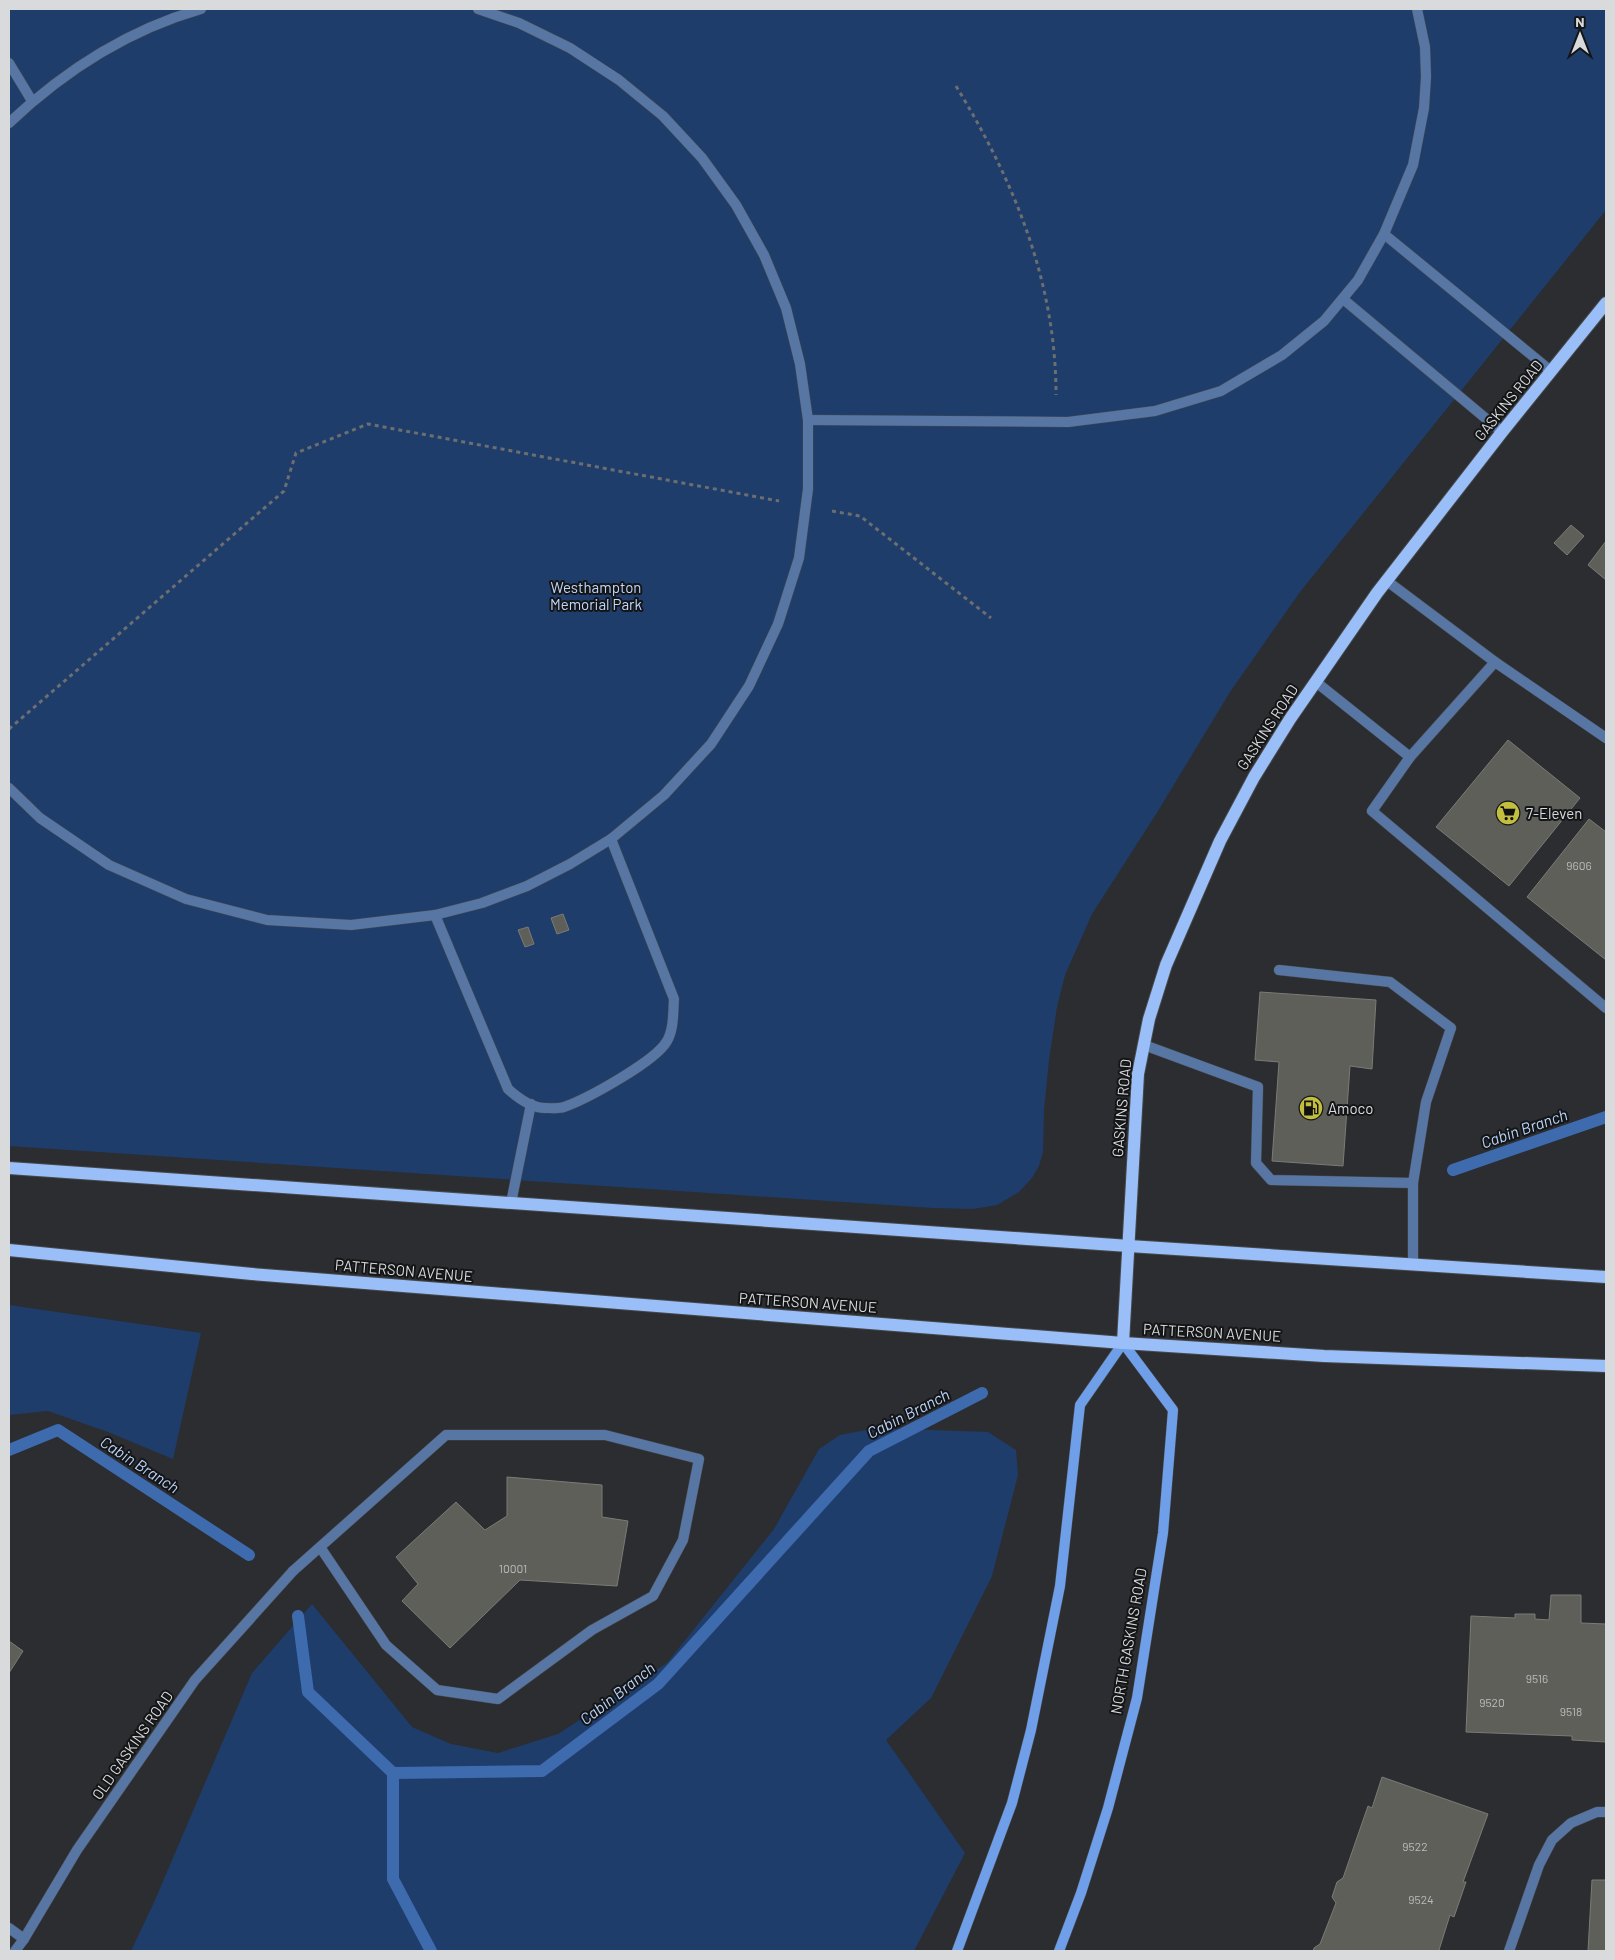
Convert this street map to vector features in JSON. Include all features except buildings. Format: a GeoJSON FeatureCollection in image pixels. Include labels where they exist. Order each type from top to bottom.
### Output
{"type":"FeatureCollection","features":[{"type":"Feature","properties":{"kind":"main road","name":"GASKINS ROAD"},"geometry":{"type":"LineString","coordinates":[[1129,1246],[1138,1074],[1149,1019],[1166,965],[1220,841],[1254,778],[1290,719],[1387,581],[1502,432],[1606,303]]}},
{"type":"Feature","properties":{"kind":"main road"},"geometry":{"type":"LineString","coordinates":[[9,1168],[1606,1278]]}},
{"type":"Feature","properties":{"kind":"main road"},"geometry":{"type":"LineString","coordinates":[[957,1951],[1012,1803],[1031,1730],[1060,1586],[1080,1405],[1123,1343],[1129,1246]]}},
{"type":"Feature","properties":{"kind":"main road","name":"PATTERSON AVENUE"},"geometry":{"type":"LineString","coordinates":[[9,1250],[252,1274],[1123,1343],[1324,1356],[1606,1366]]}},
{"type":"Feature","properties":{"kind":"main road","name":"NORTH GASKINS ROAD"},"geometry":{"type":"LineString","coordinates":[[1059,1951],[1108,1808],[1137,1698],[1163,1533],[1173,1410],[1123,1343]]}},
{"type":"Feature","properties":{"kind":"street"},"geometry":{"type":"LineString","coordinates":[[9,123],[32,101],[78,66],[127,37],[180,15],[201,9]]}},
{"type":"Feature","properties":{"kind":"street"},"geometry":{"type":"LineString","coordinates":[[9,788],[40,818],[109,865],[186,899],[267,920],[352,925],[435,915],[482,903],[527,886],[570,864],[611,839],[664,795],[704,751],[749,686],[781,614],[798,558],[808,489],[808,420],[800,364],[786,308],[764,255],[736,205],[702,158],[663,116],[619,80],[570,48],[519,23],[478,9]]}},
{"type":"Feature","properties":{"kind":"street"},"geometry":{"type":"LineString","coordinates":[[808,420],[1056,422],[1155,411],[1222,391],[1282,355],[1324,321],[1358,280],[1384,234],[1413,165],[1424,108],[1426,78],[1425,46],[1417,9]]}},
{"type":"Feature","properties":{"kind":"street"},"geometry":{"type":"LineString","coordinates":[[9,63],[32,101]]}},
{"type":"Feature","properties":{"kind":"street"},"geometry":{"type":"LineString","coordinates":[[1384,234],[1551,371]]}},
{"type":"Feature","properties":{"kind":"street"},"geometry":{"type":"LineString","coordinates":[[1343,299],[1502,432]]}},
{"type":"Feature","properties":{"kind":"street"},"geometry":{"type":"LineString","coordinates":[[1387,581],[1495,662],[1606,738]]}},
{"type":"Feature","properties":{"kind":"street"},"geometry":{"type":"LineString","coordinates":[[1495,662],[1410,757],[1372,811],[1606,1008]]}},
{"type":"Feature","properties":{"kind":"street"},"geometry":{"type":"LineString","coordinates":[[1316,682],[1410,757]]}},
{"type":"Feature","properties":{"kind":"street"},"geometry":{"type":"LineString","coordinates":[[435,915],[508,1089],[519,1099],[530,1104],[542,1108],[562,1108],[617,1080],[660,1050],[668,1040],[672,1026],[674,999],[611,839]]}},
{"type":"Feature","properties":{"kind":"street"},"geometry":{"type":"LineString","coordinates":[[1279,970],[1390,982],[1452,1028],[1426,1102],[1413,1183],[1413,1264]]}},
{"type":"Feature","properties":{"kind":"street"},"geometry":{"type":"LineString","coordinates":[[1144,1045],[1258,1087],[1256,1163],[1271,1180],[1413,1183]]}},
{"type":"Feature","properties":{"kind":"street"},"geometry":{"type":"LineString","coordinates":[[511,1203],[530,1104]]}},
{"type":"Feature","properties":{"kind":"street","name":"OLD GASKINS ROAD"},"geometry":{"type":"LineString","coordinates":[[15,1951],[77,1850],[196,1680],[292,1571],[446,1435],[605,1435],[699,1459],[683,1540],[653,1596],[592,1630],[498,1699],[437,1690],[386,1644],[320,1547]]}},
{"type":"Feature","properties":{"kind":"street"},"geometry":{"type":"LineString","coordinates":[[1509,1951],[1539,1865],[1552,1840],[1571,1823],[1597,1812],[1606,1812]]}},
{"type":"Feature","properties":{"kind":"street"},"geometry":{"type":"LineString","coordinates":[[9,1928],[24,1939]]}},
{"type":"Feature","properties":{"kind":"path"},"geometry":{"type":"LineString","coordinates":[[956,86],[1000,164],[1016,200],[1037,261],[1052,340],[1056,383],[1056,422]]}},
{"type":"Feature","properties":{"kind":"path"},"geometry":{"type":"LineString","coordinates":[[9,729],[284,491],[296,453],[368,424],[860,516],[991,618]]}},
{"type":"Feature","properties":{"kind":"green space","name":"Westhampton Memorial Park"},"geometry":{"type":"Polygon","coordinates":[[[9,9],[1606,9],[1606,210],[1300,592],[1230,692],[1158,811],[1092,914],[1065,975],[1057,1007],[1044,1110],[1043,1152],[1039,1166],[1032,1178],[1019,1192],[997,1205],[973,1209],[933,1208],[9,1146],[9,9]]]}},
{"type":"Feature","properties":{"kind":"green space"},"geometry":{"type":"Polygon","coordinates":[[[9,1305],[201,1333],[173,1459],[108,1432],[48,1411],[9,1415],[9,1305]]]}},
{"type":"Feature","properties":{"kind":"green space"},"geometry":{"type":"Polygon","coordinates":[[[876,1428],[988,1432],[1016,1450],[1018,1475],[992,1576],[931,1698],[886,1740],[965,1853],[914,1951],[131,1951],[155,1900],[252,1673],[312,1604],[412,1727],[451,1744],[498,1753],[558,1734],[667,1663],[774,1529],[819,1449],[840,1435],[876,1428]]]}},
{"type":"Feature","properties":{"kind":"waterway","name":"Cabin Branch"},"geometry":{"type":"LineString","coordinates":[[1453,1170],[1606,1117]]}},
{"type":"Feature","properties":{"kind":"waterway","name":"Cabin Branch"},"geometry":{"type":"LineString","coordinates":[[298,1616],[308,1692],[393,1773],[542,1771],[658,1684],[869,1451],[982,1393]]}},
{"type":"Feature","properties":{"kind":"waterway","name":"Cabin Branch"},"geometry":{"type":"LineString","coordinates":[[9,1450],[58,1430],[249,1555]]}},
{"type":"Feature","properties":{"kind":"waterway"},"geometry":{"type":"LineString","coordinates":[[393,1773],[393,1879],[431,1951]]}},
{"type":"Feature","properties":{"kind":"place","name":"7-Eleven"},"geometry":{"type":"Point","coordinates":[1508,813]}},
{"type":"Feature","properties":{"kind":"place","name":"Amoco"},"geometry":{"type":"Point","coordinates":[1311,1108]}}]}
